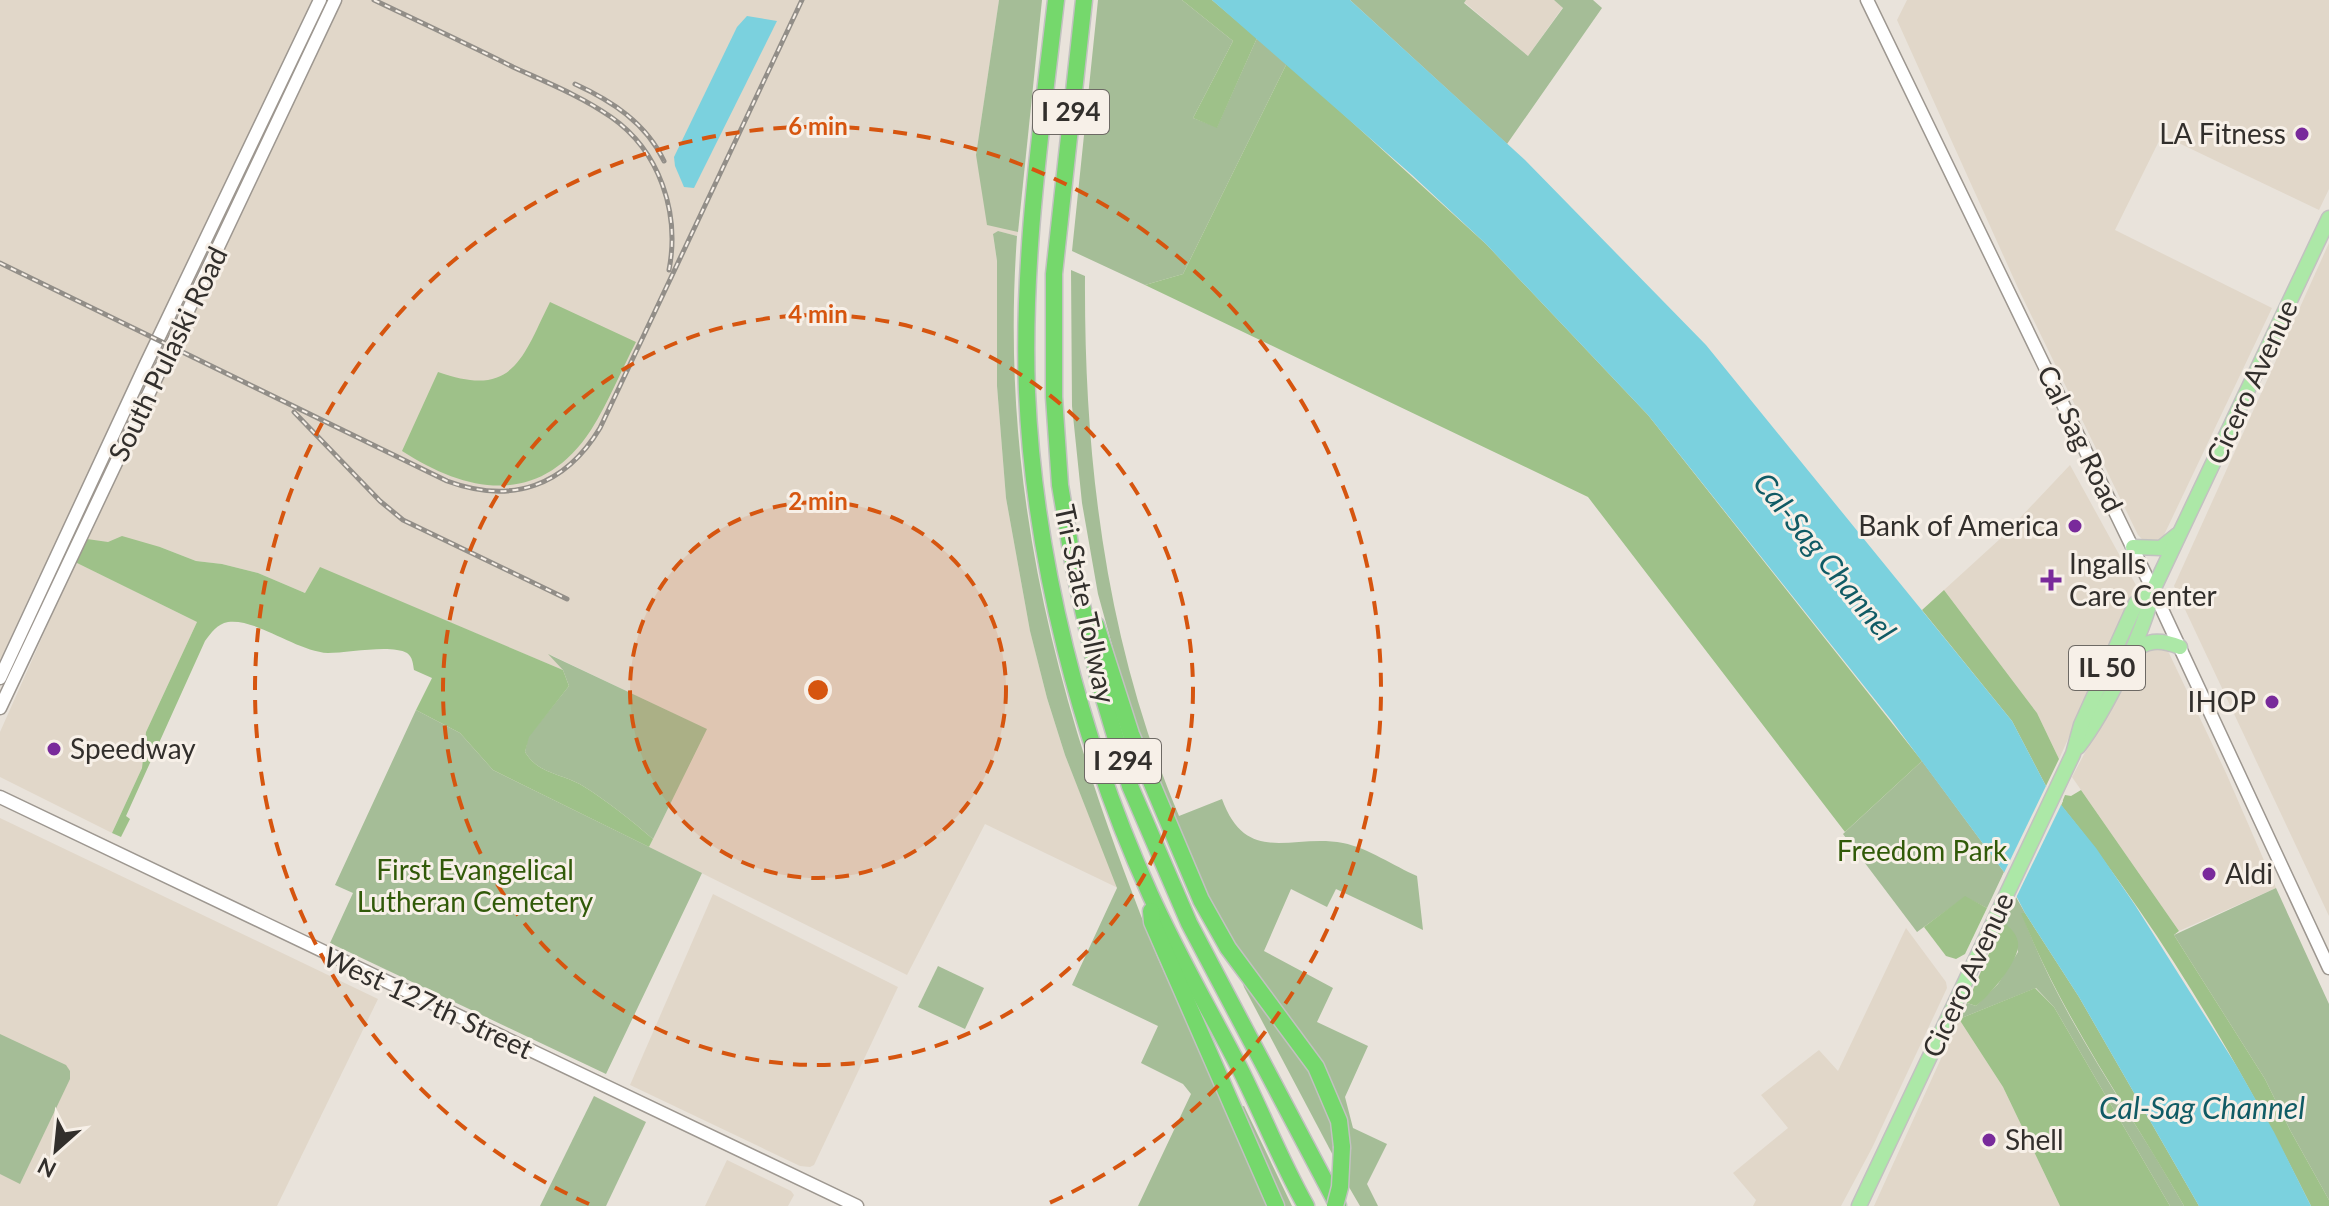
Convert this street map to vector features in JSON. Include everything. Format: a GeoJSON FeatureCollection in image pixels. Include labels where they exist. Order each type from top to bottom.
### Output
{"type":"FeatureCollection","features":[{"type":"Feature","properties":{"kind":"highway","name":"Tri-State Tollway"},"geometry":{"type":"LineString","coordinates":[[1056,0],[1028,261],[1029,421],[1034,480],[1050,571],[1074,679],[1105,784],[1150,894],[1238,1065],[1304,1206]]}},
{"type":"Feature","properties":{"kind":"highway","name":"Tri-State Tollway"},"geometry":{"type":"LineString","coordinates":[[1084,0],[1054,274],[1054,397],[1060,485],[1075,574],[1099,682],[1130,786],[1189,923],[1336,1206]]}},
{"type":"Feature","properties":{"kind":"highway"},"geometry":{"type":"LineString","coordinates":[[1073,551],[1131,734],[1201,900],[1228,948],[1316,1067],[1339,1121],[1342,1147],[1336,1206]]}},
{"type":"Feature","properties":{"kind":"highway"},"geometry":{"type":"LineString","coordinates":[[1150,894],[1152,922],[1276,1206]]}},
{"type":"Feature","properties":{"kind":"main road","name":"South Pulaski Road"},"geometry":{"type":"LineString","coordinates":[[0,678],[320,0]]}},
{"type":"Feature","properties":{"kind":"main road","name":"South Pulaski Road"},"geometry":{"type":"LineString","coordinates":[[0,708],[335,0]]}},
{"type":"Feature","properties":{"kind":"main road","name":"Cal Sag Road"},"geometry":{"type":"LineString","coordinates":[[1867,0],[2133,547],[2329,968]]}},
{"type":"Feature","properties":{"kind":"main road","name":"Cicero Avenue"},"geometry":{"type":"LineString","coordinates":[[1859,1202],[2055,790],[2073,754],[2093,728],[2149,611],[2153,590],[2329,218]]}},
{"type":"Feature","properties":{"kind":"main road"},"geometry":{"type":"LineString","coordinates":[[2133,547],[2161,548],[2180,532]]}},
{"type":"Feature","properties":{"kind":"main road","name":"Cicero Avenue"},"geometry":{"type":"LineString","coordinates":[[2073,754],[2081,725],[2136,603],[2153,590]]}},
{"type":"Feature","properties":{"kind":"main road"},"geometry":{"type":"LineString","coordinates":[[2121,669],[2132,652],[2146,643],[2166,642],[2180,647]]}},
{"type":"Feature","properties":{"kind":"main road","name":"West 127th Street"},"geometry":{"type":"LineString","coordinates":[[0,797],[857,1206]]}},
{"type":"Feature","properties":{"kind":"shaded area"},"geometry":{"type":"Polygon","coordinates":[[[0,0],[999,0],[976,155],[1000,224],[1018,232],[1017,236],[998,231],[993,235],[997,261],[997,386],[1006,498],[1030,631],[1047,698],[1065,755],[1118,888],[985,824],[907,975],[649,847],[706,729],[551,655],[563,670],[320,568],[305,593],[258,573],[196,561],[160,547],[76,562],[197,622],[146,732],[142,768],[112,833],[0,777],[0,732],[64,588],[39,576],[0,661],[0,0]]]}},
{"type":"Feature","properties":{"kind":"shaded area"},"geometry":{"type":"Polygon","coordinates":[[[1554,0],[1563,7],[1528,56],[1464,2],[1554,0]]]}},
{"type":"Feature","properties":{"kind":"shaded area"},"geometry":{"type":"Polygon","coordinates":[[[1907,0],[2329,0],[2329,189],[2319,210],[2164,136],[2115,230],[2272,308],[2164,535],[2156,543],[2145,542],[2138,535],[2018,288],[1897,20],[1907,0]]]}},
{"type":"Feature","properties":{"kind":"shaded area"},"geometry":{"type":"Polygon","coordinates":[[[2329,243],[2329,916],[2174,586],[2329,243]]]}},
{"type":"Feature","properties":{"kind":"shaded area"},"geometry":{"type":"Polygon","coordinates":[[[2070,465],[2137,587],[2059,759],[2037,713],[1944,590],[2001,538],[2070,465]]]}},
{"type":"Feature","properties":{"kind":"shaded area"},"geometry":{"type":"Polygon","coordinates":[[[2163,647],[2168,651],[2226,773],[2276,888],[2179,931],[2072,777],[2140,649],[2163,647]]]}},
{"type":"Feature","properties":{"kind":"shaded area"},"geometry":{"type":"Polygon","coordinates":[[[0,818],[378,999],[277,1206],[0,1206],[0,818]]]}},
{"type":"Feature","properties":{"kind":"shaded area"},"geometry":{"type":"Polygon","coordinates":[[[713,894],[898,987],[814,1165],[810,1167],[800,1166],[630,1085],[713,894]]]}},
{"type":"Feature","properties":{"kind":"shaded area"},"geometry":{"type":"Polygon","coordinates":[[[1906,928],[1946,982],[1947,988],[1872,1148],[1841,1206],[1753,1206],[1756,1200],[1733,1173],[1788,1128],[1761,1095],[1819,1050],[1838,1071],[1906,928]]]}},
{"type":"Feature","properties":{"kind":"shaded area"},"geometry":{"type":"Polygon","coordinates":[[[1959,1019],[2003,1087],[2060,1206],[1874,1206],[1959,1019]]]}},
{"type":"Feature","properties":{"kind":"shaded area"},"geometry":{"type":"Polygon","coordinates":[[[727,1160],[791,1191],[794,1195],[788,1206],[705,1206],[727,1160]]]}},
{"type":"Feature","properties":{"kind":"green space"},"geometry":{"type":"Polygon","coordinates":[[[999,0],[1042,0],[1018,232],[987,225],[976,155],[999,0]]]}},
{"type":"Feature","properties":{"kind":"green space"},"geometry":{"type":"Polygon","coordinates":[[[1098,0],[1182,0],[1233,41],[1193,118],[1217,127],[1257,38],[1287,63],[1183,274],[1145,285],[1072,251],[1098,0]]]}},
{"type":"Feature","properties":{"kind":"green space"},"geometry":{"type":"Polygon","coordinates":[[[1182,0],[1212,0],[1257,38],[1217,128],[1193,118],[1233,41],[1182,0]]]}},
{"type":"Feature","properties":{"kind":"green space"},"geometry":{"type":"Polygon","coordinates":[[[1350,0],[1466,0],[1464,3],[1528,56],[1563,8],[1554,0],[1593,0],[1602,8],[1507,144],[1350,0]]]}},
{"type":"Feature","properties":{"kind":"green space"},"geometry":{"type":"Polygon","coordinates":[[[1287,63],[1486,244],[1648,415],[1922,761],[1845,832],[1588,497],[1145,285],[1183,274],[1287,63]]]}},
{"type":"Feature","properties":{"kind":"green space"},"geometry":{"type":"Polygon","coordinates":[[[998,231],[1017,236],[1014,329],[1017,419],[1027,507],[1042,594],[1062,679],[1116,850],[1153,947],[1270,1206],[1138,1206],[1191,1094],[1183,1084],[1141,1063],[1158,1026],[1072,985],[1117,888],[1065,755],[1030,631],[1006,498],[997,386],[997,261],[993,234],[998,231]]]}},
{"type":"Feature","properties":{"kind":"green space"},"geometry":{"type":"Polygon","coordinates":[[[1071,270],[1085,276],[1089,415],[1095,483],[1117,618],[1133,685],[1179,816],[1222,799],[1232,820],[1244,833],[1258,840],[1273,843],[1324,841],[1352,845],[1417,876],[1423,930],[1336,889],[1327,907],[1291,889],[1264,951],[1333,988],[1317,1022],[1368,1046],[1345,1097],[1353,1128],[1387,1144],[1367,1184],[1378,1206],[1360,1206],[1346,1182],[1346,1128],[1199,885],[1130,710],[1098,594],[1082,503],[1072,406],[1071,270]]]}},
{"type":"Feature","properties":{"kind":"green space"},"geometry":{"type":"Polygon","coordinates":[[[550,302],[636,342],[597,420],[571,455],[550,472],[527,482],[503,486],[478,484],[453,477],[402,451],[438,372],[463,379],[484,380],[512,368],[522,356],[550,302]]]}},
{"type":"Feature","properties":{"kind":"green space"},"geometry":{"type":"Polygon","coordinates":[[[122,536],[196,561],[258,573],[305,593],[320,567],[563,670],[569,686],[529,737],[525,752],[537,765],[583,786],[619,811],[653,839],[649,847],[493,770],[460,733],[416,710],[432,678],[414,670],[407,653],[391,649],[316,651],[239,622],[221,625],[205,641],[126,816],[130,819],[121,837],[112,833],[142,768],[146,732],[197,622],[75,562],[87,539],[108,542],[122,536]]]}},
{"type":"Feature","properties":{"kind":"green space"},"geometry":{"type":"Polygon","coordinates":[[[1944,590],[2037,713],[2059,759],[2046,786],[2012,721],[1922,610],[1944,590]]]}},
{"type":"Feature","properties":{"kind":"green space"},"geometry":{"type":"Polygon","coordinates":[[[548,654],[707,729],[653,839],[592,792],[537,765],[525,752],[528,737],[569,686],[563,670],[548,654]]]}},
{"type":"Feature","properties":{"kind":"green space","name":"First Evangelical Lutheran Cemetery"},"geometry":{"type":"Polygon","coordinates":[[[416,710],[460,733],[493,770],[702,873],[606,1074],[330,943],[353,893],[335,885],[416,710]]]}},
{"type":"Feature","properties":{"kind":"green space","name":"Freedom Park"},"geometry":{"type":"Polygon","coordinates":[[[1922,761],[2004,872],[1987,908],[1965,897],[1917,932],[1843,834],[1922,761]]]}},
{"type":"Feature","properties":{"kind":"green space"},"geometry":{"type":"Polygon","coordinates":[[[2081,790],[2179,931],[2174,935],[2265,1079],[2329,1200],[2329,1206],[2311,1206],[2256,1101],[2197,999],[2132,899],[2061,805],[2065,795],[2071,796],[2081,790]]]}},
{"type":"Feature","properties":{"kind":"green space"},"geometry":{"type":"Polygon","coordinates":[[[2276,888],[2329,1004],[2329,1200],[2265,1079],[2174,935],[2276,888]]]}},
{"type":"Feature","properties":{"kind":"green space"},"geometry":{"type":"Polygon","coordinates":[[[1965,896],[1987,908],[1965,954],[1956,959],[1946,956],[1924,927],[1965,896]]]}},
{"type":"Feature","properties":{"kind":"green space"},"geometry":{"type":"Polygon","coordinates":[[[2016,897],[2025,913],[2022,913],[2038,952],[2076,1027],[2184,1206],[2170,1206],[2054,1007],[2036,988],[1959,1019],[1967,1003],[1976,1006],[1998,984],[2018,952],[2013,932],[2003,922],[2016,897]]]}},
{"type":"Feature","properties":{"kind":"green space"},"geometry":{"type":"Polygon","coordinates":[[[2021,913],[2025,913],[2079,997],[2199,1206],[2184,1206],[2076,1026],[2021,913]]]}},
{"type":"Feature","properties":{"kind":"green space"},"geometry":{"type":"Polygon","coordinates":[[[2003,922],[2018,942],[2015,958],[1982,1001],[1976,1006],[1967,1003],[2003,922]]]}},
{"type":"Feature","properties":{"kind":"green space"},"geometry":{"type":"Polygon","coordinates":[[[938,966],[984,988],[965,1029],[918,1007],[938,966]]]}},
{"type":"Feature","properties":{"kind":"green space"},"geometry":{"type":"Polygon","coordinates":[[[1241,977],[1311,1069],[1331,1120],[1336,1161],[1244,987],[1241,977]]]}},
{"type":"Feature","properties":{"kind":"green space"},"geometry":{"type":"Polygon","coordinates":[[[2035,988],[2054,1007],[2170,1206],[2060,1206],[2003,1087],[1959,1019],[2035,988]]]}},
{"type":"Feature","properties":{"kind":"green space"},"geometry":{"type":"Polygon","coordinates":[[[0,1034],[66,1065],[70,1071],[70,1079],[20,1184],[0,1174],[0,1034]]]}},
{"type":"Feature","properties":{"kind":"green space"},"geometry":{"type":"Polygon","coordinates":[[[594,1096],[646,1122],[606,1206],[540,1206],[594,1096]]]}},
{"type":"Feature","properties":{"kind":"green space"},"geometry":{"type":"Polygon","coordinates":[[[1244,1106],[1292,1206],[1282,1206],[1240,1107],[1244,1106]]]}},
{"type":"Feature","properties":{"kind":"water","name":"Cal-Sag Channel"},"geometry":{"type":"Polygon","coordinates":[[[1212,0],[1350,0],[1525,160],[1706,345],[2012,721],[2046,786],[2096,848],[2135,905],[2236,1065],[2311,1206],[2199,1206],[2079,997],[2025,913],[2004,872],[1892,721],[1648,415],[1486,244],[1212,0]]]}},
{"type":"Feature","properties":{"kind":"water"},"geometry":{"type":"Polygon","coordinates":[[[747,16],[777,21],[694,188],[684,187],[674,157],[737,27],[747,16]]]}},
{"type":"Feature","properties":{"kind":"pier"},"geometry":{"type":"Polygon","coordinates":[[[2046,786],[2063,801],[2014,902],[2002,877],[2046,786]]]}},
{"type":"Feature","properties":{"kind":"railway"},"geometry":{"type":"LineString","coordinates":[[374,0],[576,96],[600,109],[628,131],[654,165],[662,185],[671,227],[669,270]]}},
{"type":"Feature","properties":{"kind":"railway"},"geometry":{"type":"LineString","coordinates":[[0,263],[447,481],[493,491],[535,485],[553,477],[570,464],[600,428],[802,0]]}},
{"type":"Feature","properties":{"kind":"railway"},"geometry":{"type":"LineString","coordinates":[[575,84],[602,98],[638,124],[664,161]]}},
{"type":"Feature","properties":{"kind":"railway"},"geometry":{"type":"LineString","coordinates":[[294,412],[380,501],[403,520],[567,599]]}},
{"type":"Feature","properties":{"kind":"place","name":"LA Fitness"},"geometry":{"type":"Point","coordinates":[2302,134]}},
{"type":"Feature","properties":{"kind":"place","name":"Bank of America"},"geometry":{"type":"Point","coordinates":[2075,526]}},
{"type":"Feature","properties":{"kind":"place","name":"Ingalls Care Center"},"geometry":{"type":"Point","coordinates":[2051,580]}},
{"type":"Feature","properties":{"kind":"place","name":"IHOP"},"geometry":{"type":"Point","coordinates":[2272,702]}},
{"type":"Feature","properties":{"kind":"place","name":"Speedway"},"geometry":{"type":"Point","coordinates":[54,749]}},
{"type":"Feature","properties":{"kind":"place","name":"Aldi"},"geometry":{"type":"Point","coordinates":[2209,874]}},
{"type":"Feature","properties":{"kind":"place","name":"Shell"},"geometry":{"type":"Point","coordinates":[1989,1140]}}]}
